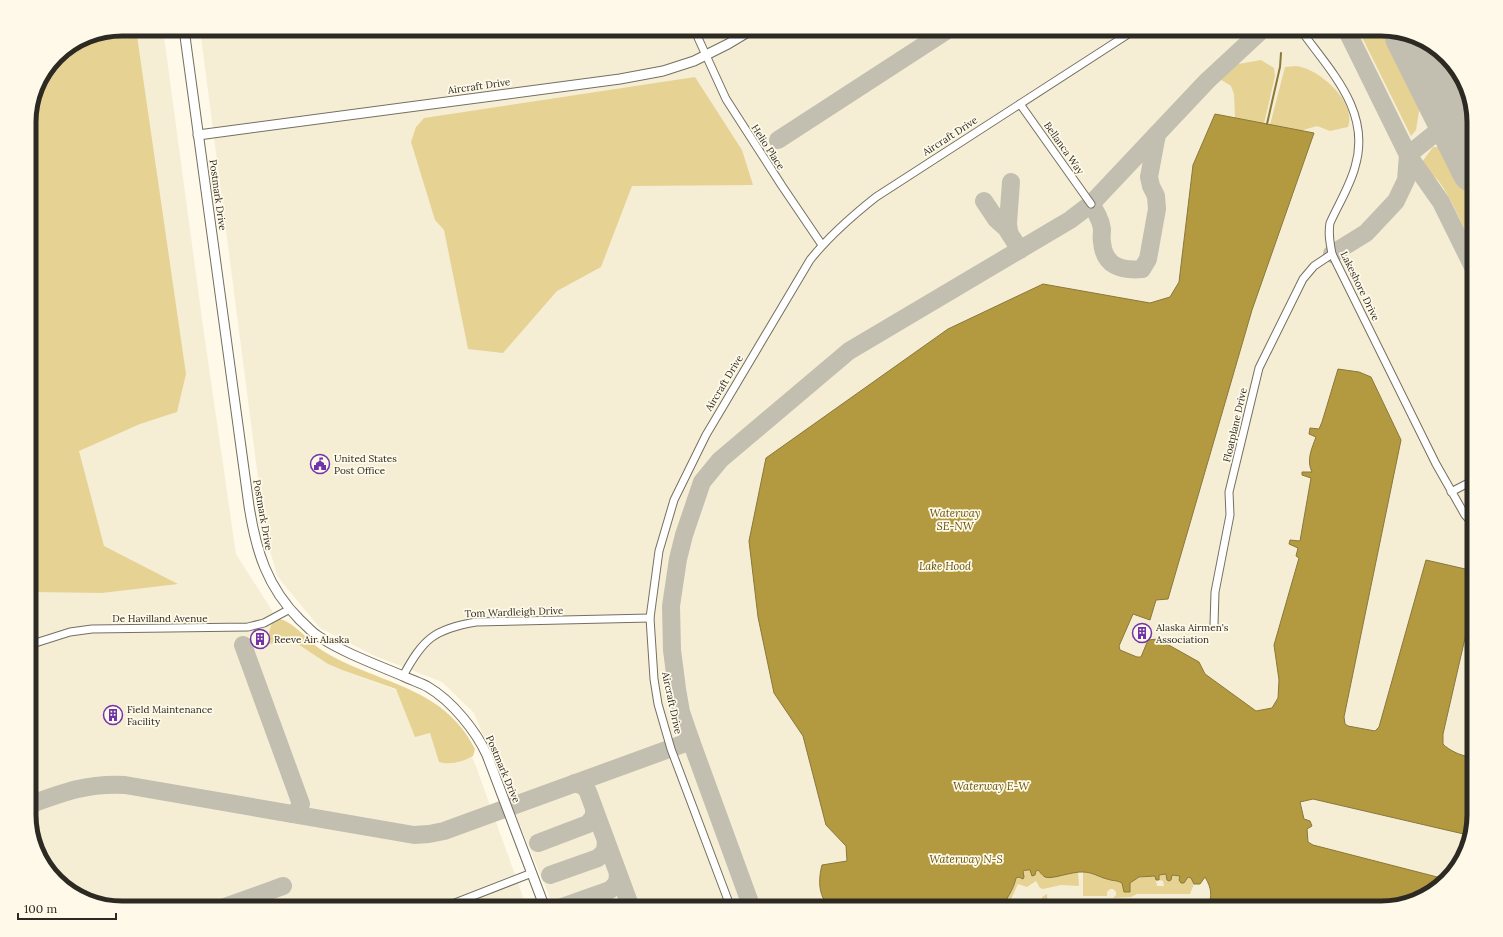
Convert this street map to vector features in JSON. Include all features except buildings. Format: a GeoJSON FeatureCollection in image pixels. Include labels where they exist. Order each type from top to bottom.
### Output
{"type":"FeatureCollection","features":[{"type":"Feature","properties":{"kind":"street","name":"Postmark Drive"},"geometry":{"type":"LineString","coordinates":[[185,36],[253,531],[266,573],[278,594],[316,636],[338,648],[429,687],[450,704],[467,723],[482,742],[542,901]]}},
{"type":"Feature","properties":{"kind":"street","name":"Helio Place"},"geometry":{"type":"LineString","coordinates":[[697,36],[726,99],[739,121],[822,245]]}},
{"type":"Feature","properties":{"kind":"street","name":"Aircraft Drive"},"geometry":{"type":"LineString","coordinates":[[198,134],[620,79],[663,71],[706,56],[741,36]]}},
{"type":"Feature","properties":{"kind":"street","name":"Aircraft Drive"},"geometry":{"type":"LineString","coordinates":[[728,901],[671,749],[658,704],[652,663],[650,618],[659,551],[674,500],[706,435],[810,260],[822,245],[854,214],[876,197],[1125,36]]}},
{"type":"Feature","properties":{"kind":"street","name":"Lakeshore Drive"},"geometry":{"type":"LineString","coordinates":[[1305,36],[1351,102],[1360,132],[1359,151],[1355,168],[1330,223],[1328,231],[1332,254],[1451,492],[1467,518]]}},
{"type":"Feature","properties":{"kind":"street","name":"Bellanca Way"},"geometry":{"type":"LineString","coordinates":[[1020,104],[1091,204]]}},
{"type":"Feature","properties":{"kind":"street","name":"Floatplane Drive"},"geometry":{"type":"LineString","coordinates":[[1214,624],[1215,592],[1230,515],[1229,492],[1259,368],[1303,279],[1314,266],[1332,254]]}},
{"type":"Feature","properties":{"kind":"street"},"geometry":{"type":"LineString","coordinates":[[1451,492],[1467,484]]}},
{"type":"Feature","properties":{"kind":"street","name":"De Havilland Avenue"},"geometry":{"type":"LineString","coordinates":[[36,643],[70,632],[97,629],[251,627],[264,623],[290,609]]}},
{"type":"Feature","properties":{"kind":"street","name":"Tom Wardleigh Drive"},"geometry":{"type":"LineString","coordinates":[[403,676],[415,654],[423,644],[434,636],[459,625],[476,622],[650,618]]}},
{"type":"Feature","properties":{"kind":"street"},"geometry":{"type":"LineString","coordinates":[[460,901],[532,873]]}},
{"type":"Feature","properties":{"kind":"shaded area"},"geometry":{"type":"Polygon","coordinates":[[[137,36],[186,374],[177,412],[140,424],[79,451],[104,546],[178,584],[102,593],[36,592],[36,117],[45,84],[57,65],[65,57],[79,48],[95,41],[111,37],[137,36]]]}},
{"type":"Feature","properties":{"kind":"shaded area"},"geometry":{"type":"Polygon","coordinates":[[[164,36],[203,326],[236,554],[290,639],[328,664],[410,695],[452,720],[474,761],[524,901],[122,901],[100,898],[79,889],[61,876],[48,858],[39,837],[36,820],[36,117],[43,89],[51,74],[65,57],[79,48],[89,43],[111,37],[164,36]]]}},
{"type":"Feature","properties":{"kind":"shaded area"},"geometry":{"type":"Polygon","coordinates":[[[201,36],[1380,36],[1403,39],[1424,48],[1446,65],[1458,84],[1467,117],[1467,814],[1464,837],[1455,858],[1442,876],[1424,889],[1414,894],[1403,898],[1380,901],[551,901],[474,713],[442,682],[375,656],[320,628],[277,576],[265,532],[201,36]]]}},
{"type":"Feature","properties":{"kind":"shaded area"},"geometry":{"type":"Polygon","coordinates":[[[1361,36],[1386,37],[1420,105],[1416,130],[1411,136],[1361,36]]]}},
{"type":"Feature","properties":{"kind":"shaded area"},"geometry":{"type":"Polygon","coordinates":[[[1440,59],[1446,65],[1458,84],[1466,110],[1440,59]]]}},
{"type":"Feature","properties":{"kind":"shaded area"},"geometry":{"type":"Polygon","coordinates":[[[1261,60],[1274,68],[1275,76],[1264,124],[1235,118],[1234,94],[1231,86],[1218,78],[1233,65],[1261,60]]]}},
{"type":"Feature","properties":{"kind":"shaded area"},"geometry":{"type":"Polygon","coordinates":[[[1295,66],[1304,68],[1325,79],[1342,97],[1350,118],[1348,127],[1330,131],[1317,126],[1300,131],[1270,125],[1285,67],[1295,66]]]}},
{"type":"Feature","properties":{"kind":"shaded area"},"geometry":{"type":"Polygon","coordinates":[[[695,77],[742,150],[753,185],[632,186],[601,267],[557,291],[503,353],[468,349],[444,230],[435,220],[411,142],[416,127],[424,118],[695,77]]]}},
{"type":"Feature","properties":{"kind":"shaded area"},"geometry":{"type":"Polygon","coordinates":[[[1433,147],[1441,147],[1467,195],[1467,234],[1458,214],[1443,188],[1438,180],[1423,166],[1422,162],[1433,147]]]}},
{"type":"Feature","properties":{"kind":"shaded area"},"geometry":{"type":"Polygon","coordinates":[[[279,619],[289,623],[320,649],[341,661],[406,688],[426,698],[445,711],[461,727],[475,749],[473,756],[456,762],[439,762],[430,733],[415,737],[396,689],[328,664],[290,639],[270,644],[268,642],[272,622],[279,619]]]}},
{"type":"Feature","properties":{"kind":"shaded area"},"geometry":{"type":"Polygon","coordinates":[[[1026,870],[1038,870],[1046,877],[1078,872],[1079,886],[1061,885],[1043,889],[1040,888],[1036,881],[1027,887],[1018,884],[1010,901],[1005,901],[1016,878],[1026,870]]]}},
{"type":"Feature","properties":{"kind":"shaded area"},"geometry":{"type":"Polygon","coordinates":[[[1083,871],[1108,880],[1122,883],[1125,892],[1131,883],[1137,879],[1145,877],[1155,876],[1157,886],[1164,886],[1163,881],[1159,880],[1159,875],[1166,874],[1167,880],[1171,880],[1172,875],[1191,878],[1194,884],[1190,894],[1137,894],[1131,897],[1113,898],[1116,895],[1116,892],[1113,889],[1110,889],[1107,892],[1107,896],[1083,896],[1083,871]]]}},
{"type":"Feature","properties":{"kind":"shaded area"},"geometry":{"type":"Polygon","coordinates":[[[1047,894],[1048,901],[1042,901],[1042,897],[1047,894]]]}},
{"type":"Feature","properties":{"kind":"water","name":"Lake Hood"},"geometry":{"type":"Polygon","coordinates":[[[1215,114],[1314,133],[1252,310],[1168,599],[1156,600],[1150,620],[1133,614],[1119,646],[1120,650],[1137,657],[1141,657],[1148,640],[1158,639],[1199,662],[1205,674],[1256,711],[1272,708],[1278,698],[1279,680],[1274,645],[1299,558],[1296,556],[1298,548],[1289,544],[1290,540],[1300,541],[1311,478],[1302,475],[1302,472],[1312,472],[1310,468],[1311,450],[1316,437],[1309,434],[1310,428],[1319,429],[1338,369],[1359,372],[1371,377],[1401,440],[1344,717],[1345,724],[1348,726],[1375,731],[1379,727],[1426,560],[1467,569],[1467,629],[1443,734],[1443,744],[1449,749],[1467,756],[1467,814],[1465,834],[1313,799],[1300,802],[1304,819],[1310,821],[1312,826],[1307,829],[1308,842],[1313,845],[1440,878],[1414,894],[1392,900],[1210,901],[1211,892],[1205,877],[1200,884],[1194,884],[1191,878],[1188,877],[1184,883],[1181,883],[1179,880],[1180,876],[1172,875],[1171,880],[1169,881],[1167,880],[1166,874],[1159,875],[1159,880],[1156,880],[1155,876],[1139,877],[1130,883],[1130,892],[1124,892],[1122,883],[1086,872],[1048,878],[1038,870],[1036,871],[1035,875],[1032,876],[1030,870],[1027,870],[1023,871],[1023,879],[1019,877],[1016,878],[1005,901],[825,901],[820,889],[822,865],[847,861],[846,846],[826,825],[803,736],[774,693],[758,617],[749,541],[766,458],[948,329],[1043,284],[1150,303],[1170,297],[1179,282],[1193,165],[1215,114]]]}},
{"type":"Feature","properties":{"kind":"waterway"},"geometry":{"type":"LineString","coordinates":[[1267,124],[1280,67],[1281,53]]}},
{"type":"Feature","properties":{"kind":"taxiway"},"geometry":{"type":"LineString","coordinates":[[778,140],[938,36]]}},
{"type":"Feature","properties":{"kind":"taxiway"},"geometry":{"type":"LineString","coordinates":[[749,901],[681,712],[672,650],[671,606],[678,559],[684,535],[702,482],[720,460],[849,351],[1070,220],[1091,204],[1207,81],[1255,36]]}},
{"type":"Feature","properties":{"kind":"taxiway"},"geometry":{"type":"LineString","coordinates":[[1349,36],[1408,155],[1441,202],[1467,255]]}},
{"type":"Feature","properties":{"kind":"taxiway"},"geometry":{"type":"LineString","coordinates":[[1332,254],[1366,233],[1396,201],[1406,180],[1408,155],[1449,122]]}},
{"type":"Feature","properties":{"kind":"taxiway"},"geometry":{"type":"LineString","coordinates":[[1091,204],[1101,222],[1103,250],[1106,257],[1110,262],[1121,268],[1142,269],[1148,259],[1157,209],[1156,196],[1151,186],[1149,177],[1157,134]]}},
{"type":"Feature","properties":{"kind":"taxiway"},"geometry":{"type":"LineString","coordinates":[[1009,232],[1008,223],[1011,182]]}},
{"type":"Feature","properties":{"kind":"taxiway"},"geometry":{"type":"LineString","coordinates":[[984,201],[996,219],[1006,228],[1020,250]]}},
{"type":"Feature","properties":{"kind":"taxiway"},"geometry":{"type":"LineString","coordinates":[[243,645],[301,804],[297,811],[293,814]]}},
{"type":"Feature","properties":{"kind":"taxiway"},"geometry":{"type":"LineString","coordinates":[[36,802],[76,789],[99,785],[125,785],[414,835],[429,834],[444,831],[691,741]]}},
{"type":"Feature","properties":{"kind":"taxiway"},"geometry":{"type":"LineString","coordinates":[[575,783],[585,787],[588,792],[628,901]]}},
{"type":"Feature","properties":{"kind":"taxiway"},"geometry":{"type":"LineString","coordinates":[[538,843],[588,824],[594,816],[594,809]]}},
{"type":"Feature","properties":{"kind":"taxiway"},"geometry":{"type":"LineString","coordinates":[[550,875],[598,858],[605,851],[606,841]]}},
{"type":"Feature","properties":{"kind":"taxiway"},"geometry":{"type":"LineString","coordinates":[[579,901],[610,890],[617,883],[618,874]]}},
{"type":"Feature","properties":{"kind":"taxiway"},"geometry":{"type":"LineString","coordinates":[[241,901],[283,886]]}},
{"type":"Feature","properties":{"kind":"runway"},"geometry":{"type":"LineString","coordinates":[[1409,41],[1467,157]]}},
{"type":"Feature","properties":{"kind":"place","name":"United States Post Office"},"geometry":{"type":"Point","coordinates":[320,464]}},
{"type":"Feature","properties":{"kind":"place","name":"Alaska Airmen's Association"},"geometry":{"type":"Point","coordinates":[1142,633]}},
{"type":"Feature","properties":{"kind":"place","name":"Reeve Air Alaska"},"geometry":{"type":"Point","coordinates":[260,639]}},
{"type":"Feature","properties":{"kind":"place","name":"Field Maintenance Facility"},"geometry":{"type":"Point","coordinates":[113,715]}},
{"type":"Feature","properties":{"kind":"water label","name":"Waterway SE-NW"},"geometry":{"type":"Point","coordinates":[955,519]}},
{"type":"Feature","properties":{"kind":"water label","name":"Waterway E-W"},"geometry":{"type":"Point","coordinates":[991,786]}},
{"type":"Feature","properties":{"kind":"water label","name":"Waterway N-S"},"geometry":{"type":"Point","coordinates":[966,859]}}]}
